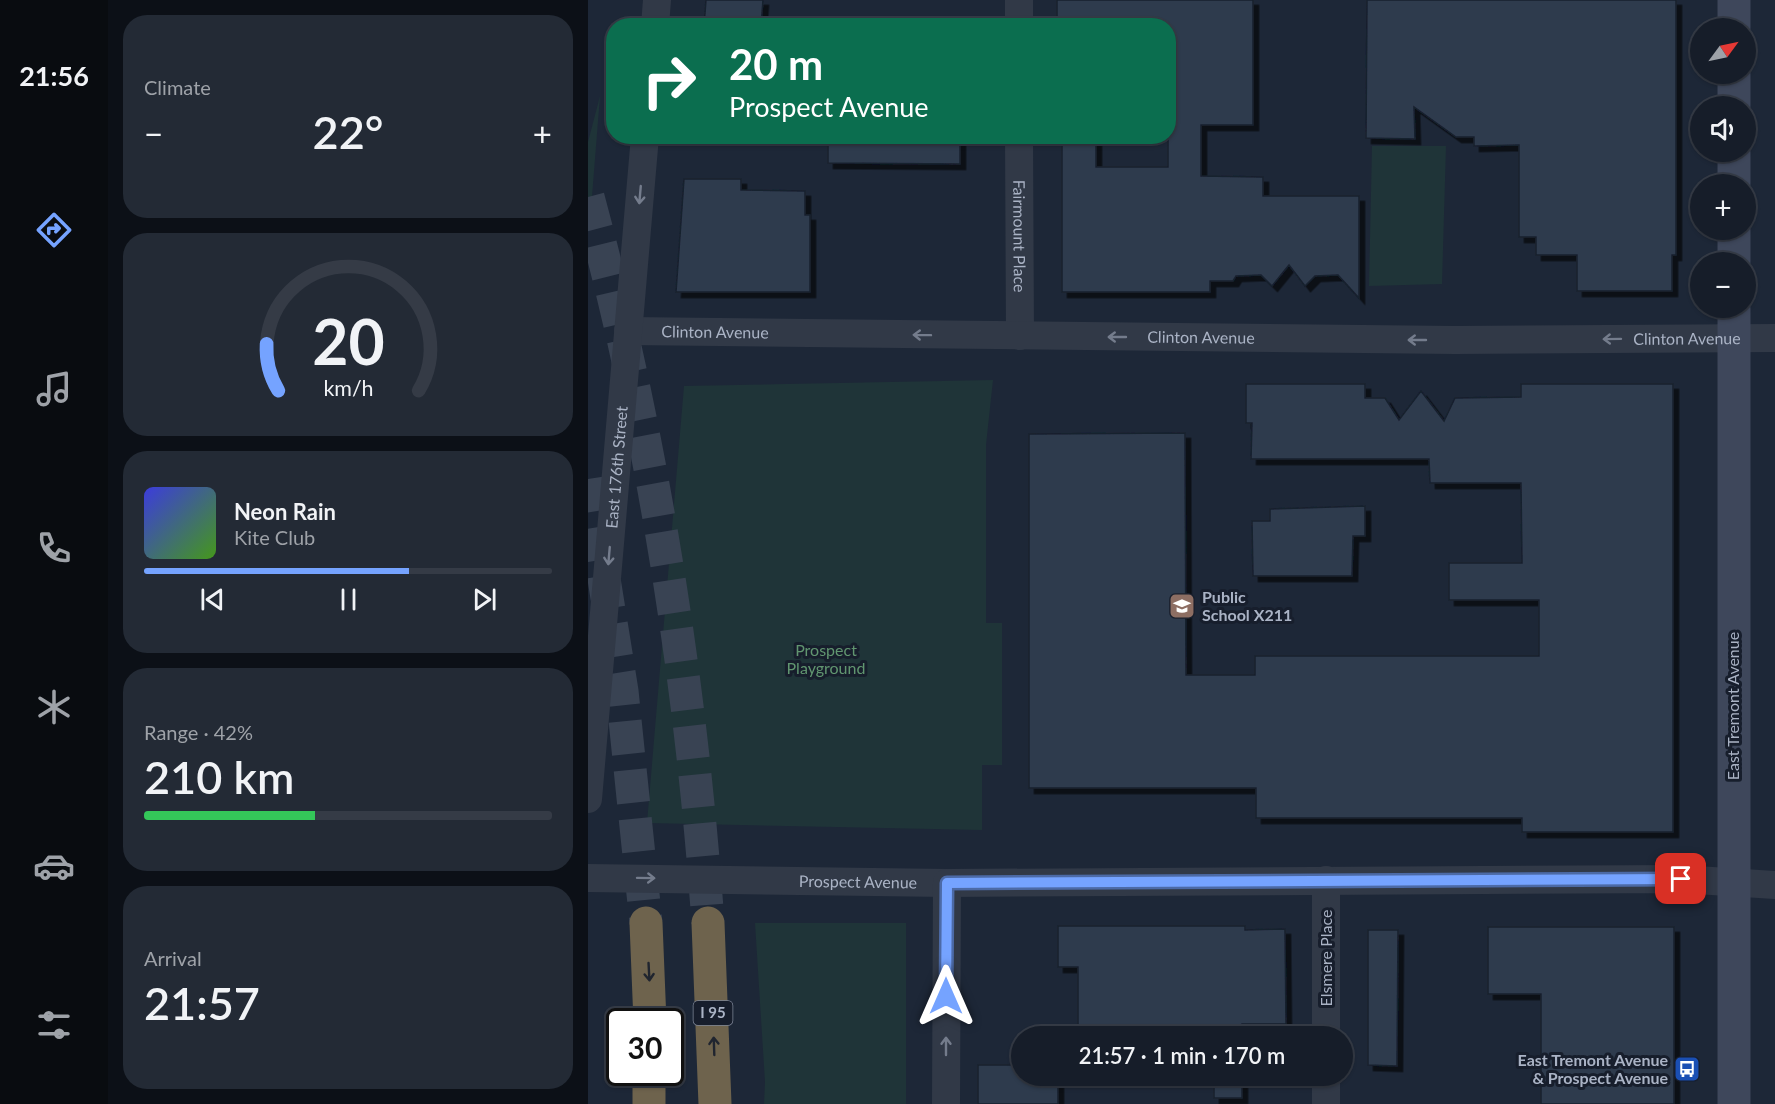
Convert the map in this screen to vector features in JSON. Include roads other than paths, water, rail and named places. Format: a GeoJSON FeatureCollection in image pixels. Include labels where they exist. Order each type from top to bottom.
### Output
{"type":"FeatureCollection","features":[{"type":"Feature","properties":{"kind":"highway"},"geometry":{"type":"LineString","coordinates":[[646,923],[649,1008]]}},
{"type":"Feature","properties":{"kind":"highway","name":"I 95"},"geometry":{"type":"LineString","coordinates":[[708,923],[715,1104]]}},
{"type":"Feature","properties":{"kind":"highway"},"geometry":{"type":"LineString","coordinates":[[649,1104],[650,1086]]}},
{"type":"Feature","properties":{"kind":"main road"},"geometry":{"type":"LineString","coordinates":[[1734,0],[1734,18]]}},
{"type":"Feature","properties":{"kind":"main road","name":"East Tremont Avenue"},"geometry":{"type":"LineString","coordinates":[[1734,323],[1734,1104]]}},
{"type":"Feature","properties":{"kind":"street"},"geometry":{"type":"LineString","coordinates":[[656,18],[657,0]]}},
{"type":"Feature","properties":{"kind":"street"},"geometry":{"type":"LineString","coordinates":[[1019,0],[1019,18]]}},
{"type":"Feature","properties":{"kind":"street","name":"East 176th Street"},"geometry":{"type":"LineString","coordinates":[[588,799],[644,144]]}},
{"type":"Feature","properties":{"kind":"street","name":"Fairmount Place"},"geometry":{"type":"LineString","coordinates":[[1019,144],[1020,336]]}},
{"type":"Feature","properties":{"kind":"street","name":"Clinton Avenue"},"geometry":{"type":"LineString","coordinates":[[628,331],[1455,340],[1734,323],[1775,338]]}},
{"type":"Feature","properties":{"kind":"street","name":"Prospect Avenue"},"geometry":{"type":"LineString","coordinates":[[588,878],[947,883],[1681,879],[1775,885]]}},
{"type":"Feature","properties":{"kind":"street","name":"Elsmere Place"},"geometry":{"type":"LineString","coordinates":[[1326,880],[1326,1026]]}},
{"type":"Feature","properties":{"kind":"street"},"geometry":{"type":"LineString","coordinates":[[946,1104],[947,883]]}},
{"type":"Feature","properties":{"kind":"street"},"geometry":{"type":"LineString","coordinates":[[1326,1086],[1326,1104]]}},
{"type":"Feature","properties":{"kind":"tunnel"},"geometry":{"type":"LineString","coordinates":[[588,197],[631,376],[666,557],[691,740],[708,923]]}},
{"type":"Feature","properties":{"kind":"tunnel"},"geometry":{"type":"LineString","coordinates":[[588,479],[622,691],[646,923]]}},
{"type":"Feature","properties":{"kind":"place","name":"Public School X211"},"geometry":{"type":"Point","coordinates":[1182,606]}},
{"type":"Feature","properties":{"kind":"place","name":"East Tremont Avenue & Prospect Avenue"},"geometry":{"type":"Point","coordinates":[1687,1069]}},
{"type":"Feature","properties":{"kind":"park label","name":"Prospect Playground"},"geometry":{"type":"Point","coordinates":[826,659]}}]}
